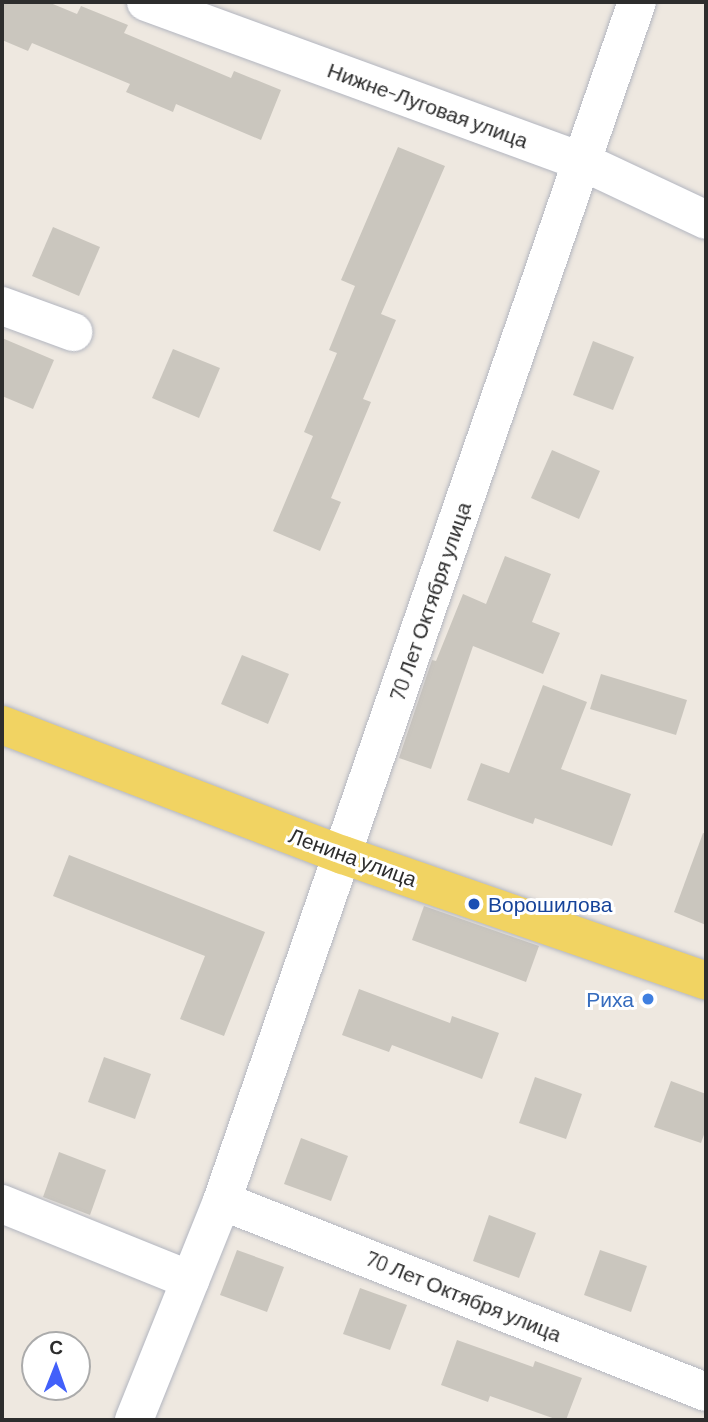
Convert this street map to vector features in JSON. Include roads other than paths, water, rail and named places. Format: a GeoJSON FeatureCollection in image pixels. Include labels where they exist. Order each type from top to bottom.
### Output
{"type":"FeatureCollection","features":[{"type":"Feature","properties":{"kind":"main road","name":"Ленина улица"},"geometry":{"type":"LineString","coordinates":[[2,725],[343,855],[706,981]]}},
{"type":"Feature","properties":{"kind":"street","name":"Нижне-Луговая улица"},"geometry":{"type":"LineString","coordinates":[[146,2],[583,162],[706,220]]}},
{"type":"Feature","properties":{"kind":"street","name":"70 Лет Октября улица"},"geometry":{"type":"LineString","coordinates":[[134,1420],[222,1200],[637,2]]}},
{"type":"Feature","properties":{"kind":"street"},"geometry":{"type":"LineString","coordinates":[[2,306],[73,332]]}},
{"type":"Feature","properties":{"kind":"street","name":"70 Лет Октября улица"},"geometry":{"type":"LineString","coordinates":[[222,1200],[706,1392]]}},
{"type":"Feature","properties":{"kind":"street"},"geometry":{"type":"LineString","coordinates":[[2,1204],[190,1280]]}},
{"type":"Feature","properties":{"kind":"place","name":"Ворошилова"},"geometry":{"type":"Point","coordinates":[474,904]}},
{"type":"Feature","properties":{"kind":"place","name":"Риха"},"geometry":{"type":"Point","coordinates":[648,999]}}]}
